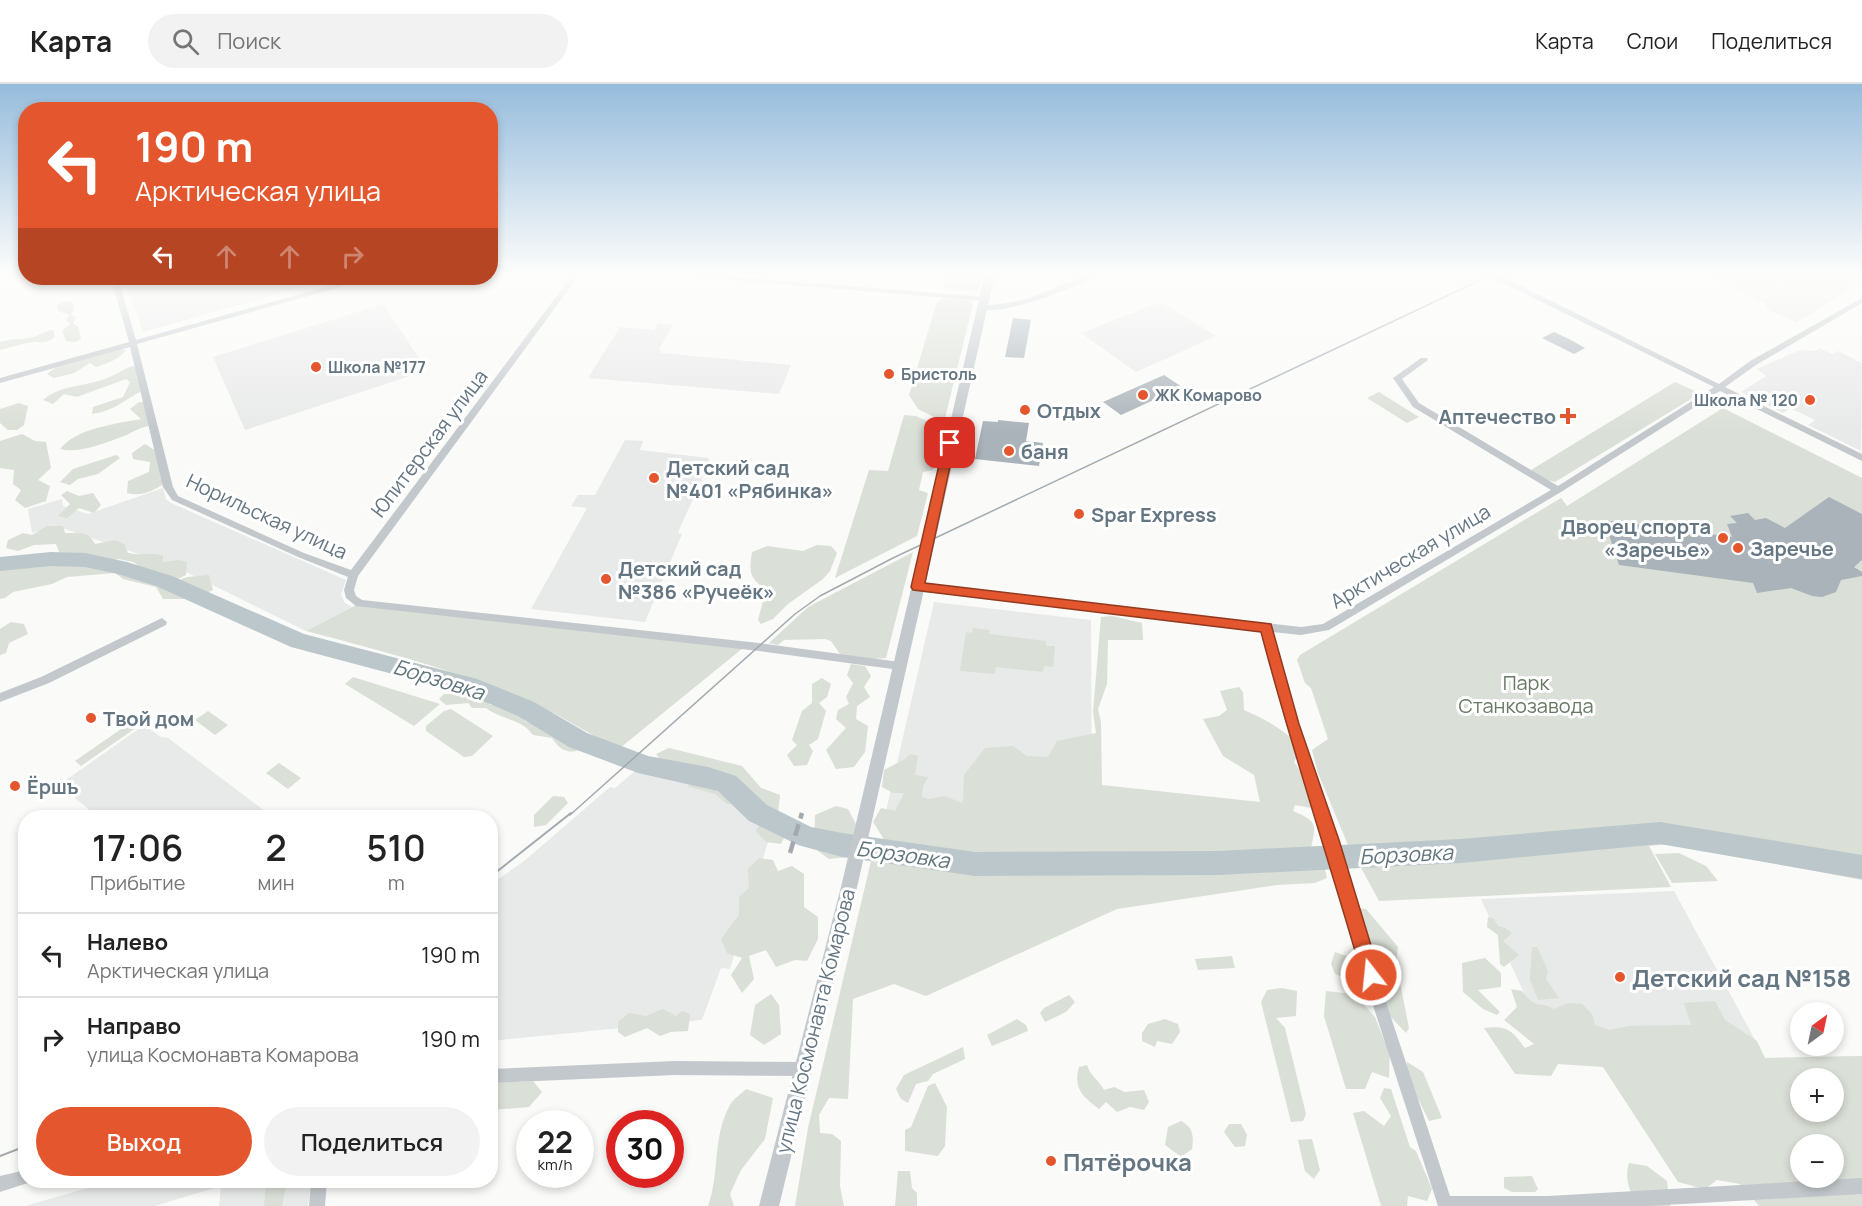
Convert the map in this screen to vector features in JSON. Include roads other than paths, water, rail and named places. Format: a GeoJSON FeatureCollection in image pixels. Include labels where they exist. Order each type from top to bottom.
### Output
{"type":"FeatureCollection","features":[{"type":"Feature","properties":{"kind":"street","name":"Норильская улица"},"geometry":{"type":"LineString","coordinates":[[128,326],[168,487],[175,498],[301,555],[353,575]]}},
{"type":"Feature","properties":{"kind":"street"},"geometry":{"type":"LineString","coordinates":[[0,381],[192,326]]}},
{"type":"Feature","properties":{"kind":"street","name":"Юпитерская улица"},"geometry":{"type":"LineString","coordinates":[[353,575],[537,326]]}},
{"type":"Feature","properties":{"kind":"street","name":"улица Космонавта Комарова"},"geometry":{"type":"LineString","coordinates":[[769,1206],[864,826],[917,587],[979,326]]}},
{"type":"Feature","properties":{"kind":"street"},"geometry":{"type":"LineString","coordinates":[[1597,326],[1862,458]]}},
{"type":"Feature","properties":{"kind":"street","name":"Арктическая улица"},"geometry":{"type":"LineString","coordinates":[[917,587],[1301,631],[1325,627],[1558,490],[1762,357],[1816,326]]}},
{"type":"Feature","properties":{"kind":"street"},"geometry":{"type":"LineString","coordinates":[[1425,360],[1396,378],[1416,405],[1558,490]]}},
{"type":"Feature","properties":{"kind":"street"},"geometry":{"type":"LineString","coordinates":[[353,575],[349,590],[351,598],[360,603],[759,647],[900,666]]}},
{"type":"Feature","properties":{"kind":"street"},"geometry":{"type":"LineString","coordinates":[[0,698],[62,672],[162,622]]}},
{"type":"Feature","properties":{"kind":"street"},"geometry":{"type":"LineString","coordinates":[[1266,627],[1292,724],[1331,840],[1410,1099],[1446,1205],[1548,1204],[1862,1186]]}},
{"type":"Feature","properties":{"kind":"street"},"geometry":{"type":"LineString","coordinates":[[498,1076],[675,1068],[803,1069]]}},
{"type":"Feature","properties":{"kind":"street"},"geometry":{"type":"LineString","coordinates":[[0,1184],[18,1179]]}},
{"type":"Feature","properties":{"kind":"street"},"geometry":{"type":"LineString","coordinates":[[316,1206],[318,1188]]}},
{"type":"Feature","properties":{"kind":"waterway","name":"Борзовка"},"geometry":{"type":"LineString","coordinates":[[0,564],[51,559],[85,560],[120,567],[164,581],[299,641],[469,685],[526,709],[578,740],[647,766],[708,777],[727,783],[758,813],[807,837],[842,845],[975,864],[1219,863],[1461,851],[1660,833],[1862,867]]}},
{"type":"Feature","properties":{"kind":"tram line"},"geometry":{"type":"LineString","coordinates":[[570,815],[795,614],[820,596],[893,558],[1382,326]]}},
{"type":"Feature","properties":{"kind":"tram line"},"geometry":{"type":"LineString","coordinates":[[498,871],[571,813]]}},
{"type":"Feature","properties":{"kind":"tram line"},"geometry":{"type":"LineString","coordinates":[[0,1156],[18,1149]]}},
{"type":"Feature","properties":{"kind":"railway"},"geometry":{"type":"LineString","coordinates":[[790,853],[802,813]]}},
{"type":"Feature","properties":{"kind":"place","name":"Школа №177"},"geometry":{"type":"Point","coordinates":[316,367]}},
{"type":"Feature","properties":{"kind":"place","name":"Бристоль"},"geometry":{"type":"Point","coordinates":[889,374]}},
{"type":"Feature","properties":{"kind":"place","name":"ЖК Комарово"},"geometry":{"type":"Point","coordinates":[1143,395]}},
{"type":"Feature","properties":{"kind":"place","name":"Школа № 120"},"geometry":{"type":"Point","coordinates":[1810,400]}},
{"type":"Feature","properties":{"kind":"place","name":"Отдых"},"geometry":{"type":"Point","coordinates":[1025,410]}},
{"type":"Feature","properties":{"kind":"place","name":"Аптечество"},"geometry":{"type":"Point","coordinates":[1568,416]}},
{"type":"Feature","properties":{"kind":"place","name":"баня"},"geometry":{"type":"Point","coordinates":[1009,451]}},
{"type":"Feature","properties":{"kind":"place","name":"Детский сад №401 «Рябинка»"},"geometry":{"type":"Point","coordinates":[654,478]}},
{"type":"Feature","properties":{"kind":"place","name":"Spar Express"},"geometry":{"type":"Point","coordinates":[1079,514]}},
{"type":"Feature","properties":{"kind":"place","name":"Дворец спорта «Заречье»"},"geometry":{"type":"Point","coordinates":[1723,538]}},
{"type":"Feature","properties":{"kind":"place","name":"Заречье"},"geometry":{"type":"Point","coordinates":[1738,548]}},
{"type":"Feature","properties":{"kind":"place","name":"Детский сад №386 «Ручеёк»"},"geometry":{"type":"Point","coordinates":[606,579]}},
{"type":"Feature","properties":{"kind":"place","name":"Твой дом"},"geometry":{"type":"Point","coordinates":[91,718]}},
{"type":"Feature","properties":{"kind":"place","name":"Ёршъ"},"geometry":{"type":"Point","coordinates":[15,786]}},
{"type":"Feature","properties":{"kind":"place","name":"Детский сад №158"},"geometry":{"type":"Point","coordinates":[1620,977]}},
{"type":"Feature","properties":{"kind":"place","name":"Пятёрочка"},"geometry":{"type":"Point","coordinates":[1051,1161]}},
{"type":"Feature","properties":{"kind":"park label","name":"Парк Станкозавода"},"geometry":{"type":"Point","coordinates":[1526,694]}}]}
